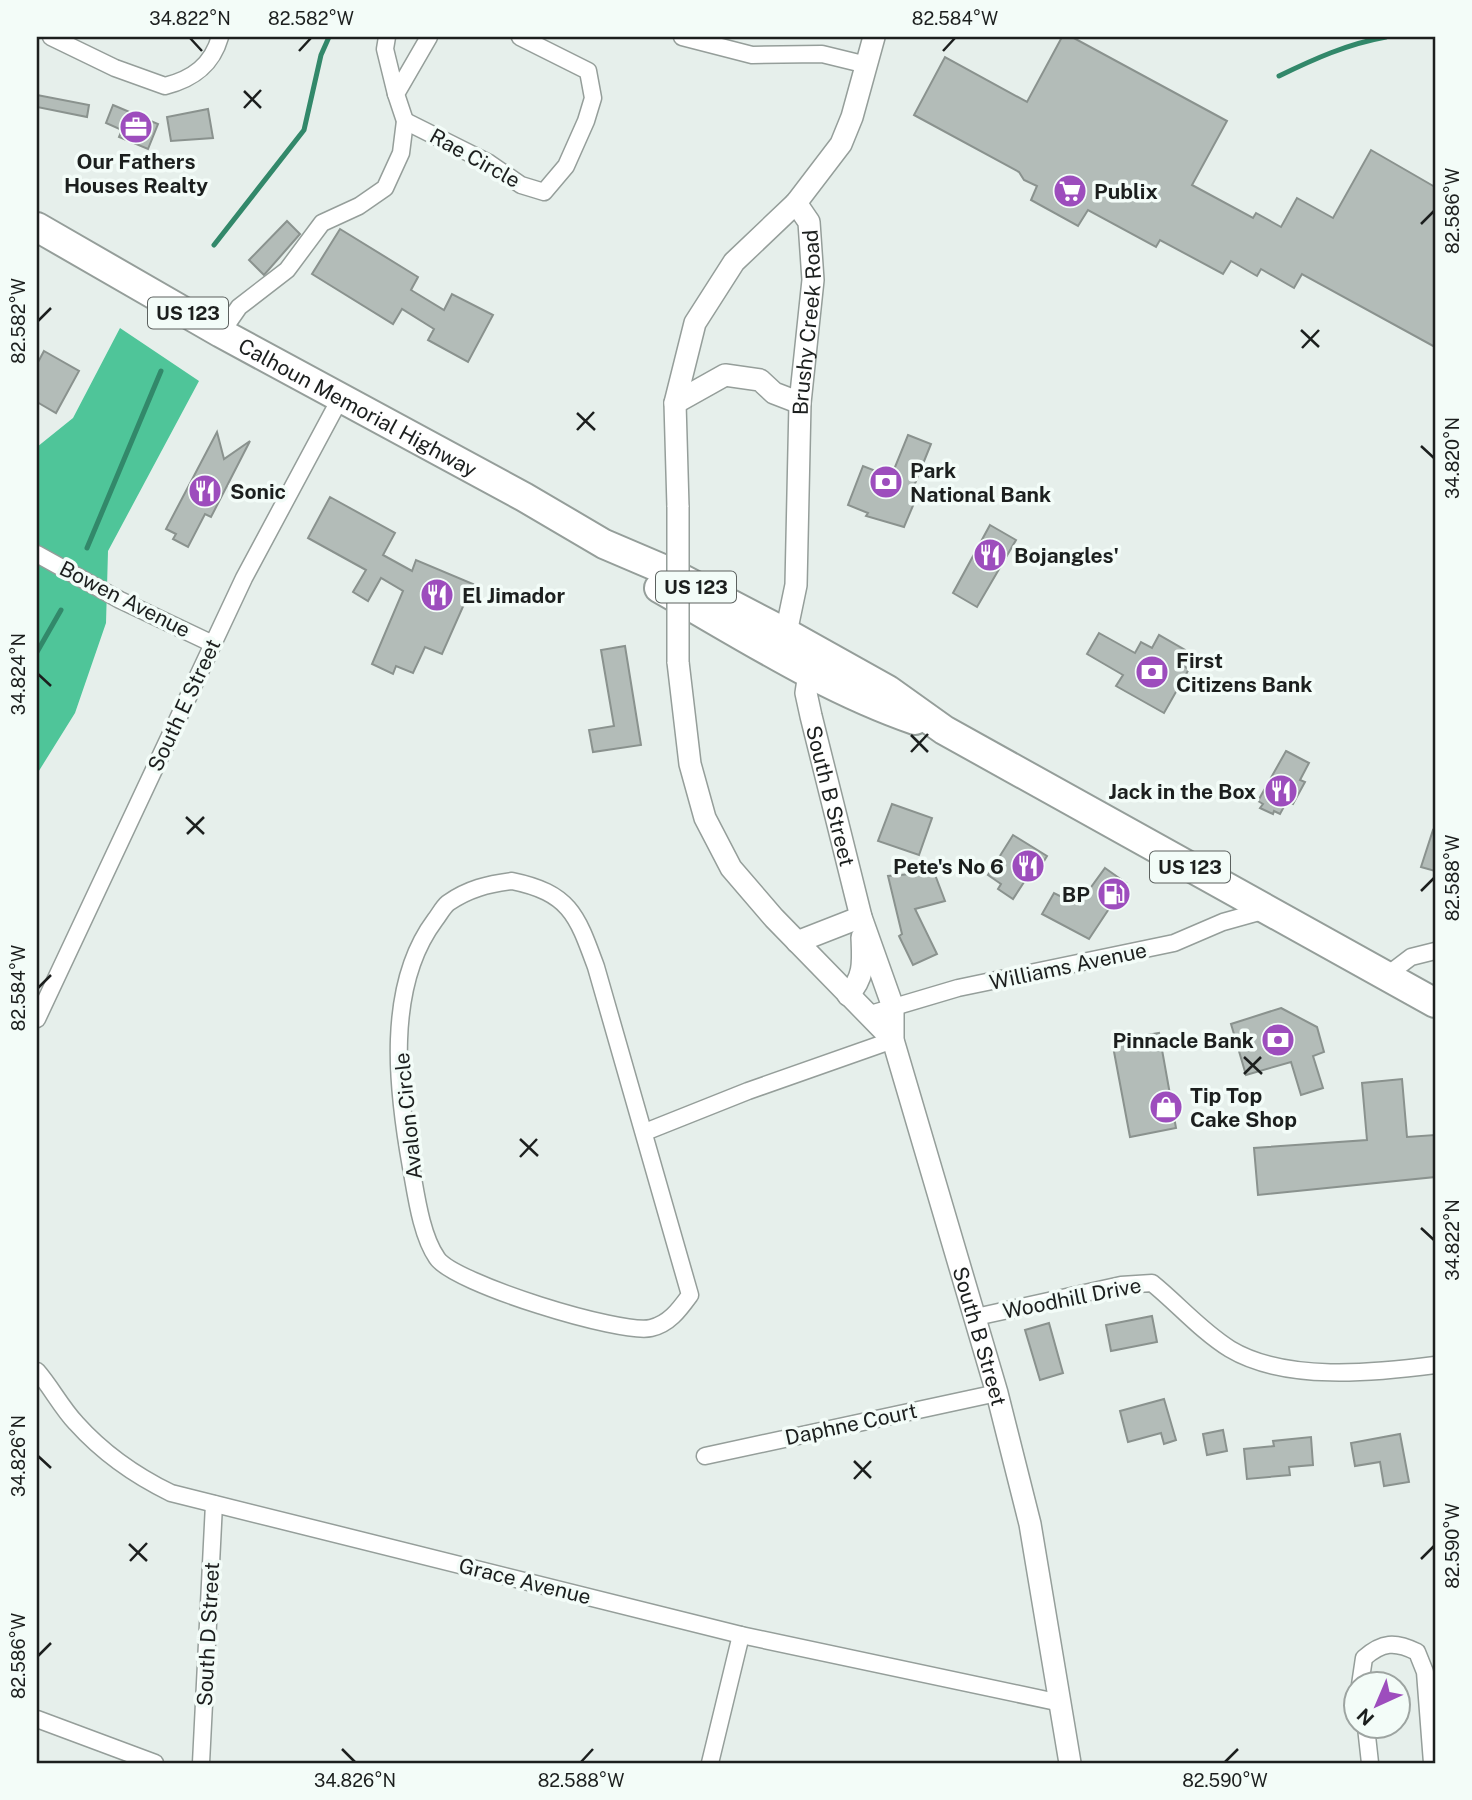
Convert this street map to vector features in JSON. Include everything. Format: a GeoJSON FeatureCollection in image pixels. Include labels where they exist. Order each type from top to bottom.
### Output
{"type":"FeatureCollection","features":[{"type":"Feature","properties":{"kind":"highway","name":"Calhoun Memorial Highway"},"geometry":{"type":"LineString","coordinates":[[37,227],[221,333],[604,544],[665,570],[786,633],[888,690],[944,730],[1435,1003]]}},
{"type":"Feature","properties":{"kind":"highway","name":"Calhoun Memorial Highway"},"geometry":{"type":"LineString","coordinates":[[604,544],[642,578],[809,673],[876,707],[944,730]]}},
{"type":"Feature","properties":{"kind":"street"},"geometry":{"type":"LineString","coordinates":[[51,37],[115,68],[165,86],[199,72],[217,47],[220,37]]}},
{"type":"Feature","properties":{"kind":"street"},"geometry":{"type":"LineString","coordinates":[[221,333],[239,307],[287,270],[323,223],[359,206],[385,188],[401,153],[405,121],[385,49],[387,37]]}},
{"type":"Feature","properties":{"kind":"street"},"geometry":{"type":"LineString","coordinates":[[396,94],[429,37]]}},
{"type":"Feature","properties":{"kind":"street","name":"Rae Circle"},"geometry":{"type":"LineString","coordinates":[[405,121],[489,163],[521,185],[544,192],[566,166],[593,98],[588,71],[520,37]]}},
{"type":"Feature","properties":{"kind":"street"},"geometry":{"type":"LineString","coordinates":[[682,37],[752,55],[822,54],[867,65]]}},
{"type":"Feature","properties":{"kind":"street","name":"Brushy Creek Road"},"geometry":{"type":"LineString","coordinates":[[786,633],[796,585],[800,403],[813,280],[808,222],[796,203],[841,144],[874,37]]}},
{"type":"Feature","properties":{"kind":"street"},"geometry":{"type":"LineString","coordinates":[[645,1132],[748,1091],[893,1040],[797,942],[731,867],[705,818],[690,764],[678,662],[675,404],[695,323],[734,262],[796,203]]}},
{"type":"Feature","properties":{"kind":"street"},"geometry":{"type":"LineString","coordinates":[[675,404],[725,375],[761,380],[774,393],[800,403]]}},
{"type":"Feature","properties":{"kind":"street","name":"South E Street"},"geometry":{"type":"LineString","coordinates":[[37,1019],[41,998],[213,644],[341,397]]}},
{"type":"Feature","properties":{"kind":"street","name":"Bowen Avenue"},"geometry":{"type":"LineString","coordinates":[[37,554],[120,600],[213,644]]}},
{"type":"Feature","properties":{"kind":"street","name":"South B Street"},"geometry":{"type":"LineString","coordinates":[[809,673],[806,693],[861,917],[893,1007],[893,1040],[976,1317],[1031,1529],[1070,1763]]}},
{"type":"Feature","properties":{"kind":"street","name":"Avalon Circle"},"geometry":{"type":"LineString","coordinates":[[512,881],[534,886],[562,899],[579,920],[596,967],[645,1132],[690,1295],[667,1322],[648,1329],[564,1313],[472,1280],[437,1259],[420,1214],[407,1140],[400,1056],[402,999],[411,964],[427,931],[446,904],[482,885],[512,881]]}},
{"type":"Feature","properties":{"kind":"street","name":"Williams Avenue"},"geometry":{"type":"LineString","coordinates":[[867,1015],[958,988],[1174,943],[1223,922],[1266,910]]}},
{"type":"Feature","properties":{"kind":"street"},"geometry":{"type":"LineString","coordinates":[[797,942],[861,917]]}},
{"type":"Feature","properties":{"kind":"street","name":"South B Street"},"geometry":{"type":"LineString","coordinates":[[848,995],[860,983],[863,966],[861,917]]}},
{"type":"Feature","properties":{"kind":"street"},"geometry":{"type":"LineString","coordinates":[[1386,976],[1411,957],[1435,951]]}},
{"type":"Feature","properties":{"kind":"street","name":"Woodhill Drive"},"geometry":{"type":"LineString","coordinates":[[976,1317],[1121,1285],[1152,1283],[1231,1349],[1267,1365],[1372,1373],[1435,1365]]}},
{"type":"Feature","properties":{"kind":"street","name":"Grace Avenue"},"geometry":{"type":"LineString","coordinates":[[37,1371],[76,1424],[111,1456],[171,1493],[741,1635],[1061,1703]]}},
{"type":"Feature","properties":{"kind":"street","name":"Daphne Court"},"geometry":{"type":"LineString","coordinates":[[705,1456],[997,1393]]}},
{"type":"Feature","properties":{"kind":"street","name":"South D Street"},"geometry":{"type":"LineString","coordinates":[[201,1763],[214,1504]]}},
{"type":"Feature","properties":{"kind":"street"},"geometry":{"type":"LineString","coordinates":[[710,1763],[741,1635]]}},
{"type":"Feature","properties":{"kind":"street"},"geometry":{"type":"LineString","coordinates":[[1362,1671],[1364,1658],[1379,1645],[1402,1644],[1417,1652],[1425,1672],[1432,1763]]}},
{"type":"Feature","properties":{"kind":"street"},"geometry":{"type":"LineString","coordinates":[[37,1719],[155,1763]]}},
{"type":"Feature","properties":{"kind":"street"},"geometry":{"type":"LineString","coordinates":[[1368,1741],[1370,1763]]}},
{"type":"Feature","properties":{"kind":"green space"},"geometry":{"type":"Polygon","coordinates":[[[120,328],[199,381],[108,551],[106,623],[75,713],[37,774],[37,447],[73,418],[120,328]]]}},
{"type":"Feature","properties":{"kind":"building"},"geometry":{"type":"Polygon","coordinates":[[[1062,37],[1072,37],[1227,121],[1192,185],[1253,218],[1256,213],[1281,227],[1297,198],[1333,218],[1371,150],[1435,187],[1435,347],[1302,274],[1294,288],[1261,269],[1257,276],[1231,261],[1223,274],[1160,240],[1156,247],[1088,210],[1078,226],[1031,200],[1037,186],[1024,180],[1019,172],[914,115],[945,57],[1027,102],[1062,37]]]}},
{"type":"Feature","properties":{"kind":"building"},"geometry":{"type":"Polygon","coordinates":[[[37,95],[89,105],[87,117],[37,107],[37,95]]]}},
{"type":"Feature","properties":{"kind":"building","name":"Our Fathers Houses Realty"},"geometry":{"type":"Polygon","coordinates":[[[113,105],[158,124],[148,149],[119,137],[122,130],[106,123],[113,105]]]}},
{"type":"Feature","properties":{"kind":"building"},"geometry":{"type":"Polygon","coordinates":[[[208,109],[213,138],[171,141],[167,117],[208,109]]]}},
{"type":"Feature","properties":{"kind":"building"},"geometry":{"type":"Polygon","coordinates":[[[287,221],[300,234],[264,275],[249,260],[287,221]]]}},
{"type":"Feature","properties":{"kind":"building"},"geometry":{"type":"Polygon","coordinates":[[[340,229],[418,277],[411,290],[444,310],[452,294],[493,315],[468,362],[428,340],[434,329],[402,309],[393,324],[312,274],[340,229]]]}},
{"type":"Feature","properties":{"kind":"building"},"geometry":{"type":"Polygon","coordinates":[[[44,351],[79,371],[56,413],[37,402],[37,364],[44,351]]]}},
{"type":"Feature","properties":{"kind":"building","name":"Sonic"},"geometry":{"type":"Polygon","coordinates":[[[217,432],[224,459],[250,441],[211,517],[205,514],[188,547],[173,539],[176,534],[166,529],[217,432]]]}},
{"type":"Feature","properties":{"kind":"building","name":"Park National Bank"},"geometry":{"type":"Polygon","coordinates":[[[908,435],[931,444],[914,486],[920,489],[904,527],[866,516],[868,513],[848,505],[863,466],[891,477],[908,435]]]}},
{"type":"Feature","properties":{"kind":"building"},"geometry":{"type":"Polygon","coordinates":[[[330,497],[395,533],[383,555],[412,571],[416,560],[473,584],[442,654],[425,647],[413,673],[396,666],[393,674],[372,664],[403,591],[381,578],[368,601],[353,592],[366,570],[308,538],[330,497]]]}},
{"type":"Feature","properties":{"kind":"building","name":"Bojangles'"},"geometry":{"type":"Polygon","coordinates":[[[990,525],[1016,540],[977,607],[953,593],[990,525]]]}},
{"type":"Feature","properties":{"kind":"building","name":"First Citizens Bank"},"geometry":{"type":"Polygon","coordinates":[[[1099,633],[1135,653],[1141,642],[1152,648],[1159,635],[1185,650],[1178,663],[1189,669],[1164,713],[1116,686],[1123,675],[1087,654],[1099,633]]]}},
{"type":"Feature","properties":{"kind":"building"},"geometry":{"type":"Polygon","coordinates":[[[625,646],[641,745],[593,752],[589,730],[614,726],[601,650],[625,646]]]}},
{"type":"Feature","properties":{"kind":"building","name":"Jack in the Box"},"geometry":{"type":"Polygon","coordinates":[[[1286,751],[1309,763],[1300,780],[1305,782],[1293,804],[1287,801],[1280,814],[1274,811],[1273,814],[1260,808],[1263,804],[1258,801],[1286,751]]]}},
{"type":"Feature","properties":{"kind":"building"},"geometry":{"type":"Polygon","coordinates":[[[892,804],[932,818],[919,855],[878,841],[892,804]]]}},
{"type":"Feature","properties":{"kind":"building"},"geometry":{"type":"Polygon","coordinates":[[[1433,830],[1435,831],[1435,871],[1421,867],[1433,830]]]}},
{"type":"Feature","properties":{"kind":"building"},"geometry":{"type":"Polygon","coordinates":[[[1013,835],[1047,856],[1033,879],[1028,876],[1013,899],[998,889],[1001,884],[988,875],[1013,835]]]}},
{"type":"Feature","properties":{"kind":"building"},"geometry":{"type":"Polygon","coordinates":[[[1105,868],[1126,883],[1089,939],[1042,914],[1054,893],[1078,905],[1105,868]]]}},
{"type":"Feature","properties":{"kind":"building"},"geometry":{"type":"Polygon","coordinates":[[[934,872],[945,901],[915,909],[937,954],[913,965],[899,936],[902,934],[888,876],[934,872]]]}},
{"type":"Feature","properties":{"kind":"building","name":"Pinnacle Bank"},"geometry":{"type":"Polygon","coordinates":[[[1281,1008],[1317,1027],[1324,1052],[1313,1056],[1323,1088],[1301,1095],[1291,1062],[1246,1075],[1231,1024],[1281,1008]]]}},
{"type":"Feature","properties":{"kind":"building"},"geometry":{"type":"Polygon","coordinates":[[[1159,1033],[1176,1128],[1130,1137],[1112,1041],[1159,1033]]]}},
{"type":"Feature","properties":{"kind":"building"},"geometry":{"type":"Polygon","coordinates":[[[1402,1079],[1407,1137],[1435,1135],[1435,1177],[1258,1195],[1254,1148],[1367,1140],[1362,1083],[1402,1079]]]}},
{"type":"Feature","properties":{"kind":"building"},"geometry":{"type":"Polygon","coordinates":[[[1152,1316],[1157,1342],[1111,1351],[1106,1325],[1152,1316]]]}},
{"type":"Feature","properties":{"kind":"building"},"geometry":{"type":"Polygon","coordinates":[[[1049,1323],[1063,1373],[1040,1380],[1025,1330],[1049,1323]]]}},
{"type":"Feature","properties":{"kind":"building"},"geometry":{"type":"Polygon","coordinates":[[[1164,1399],[1176,1440],[1164,1444],[1161,1433],[1128,1442],[1120,1411],[1164,1399]]]}},
{"type":"Feature","properties":{"kind":"building"},"geometry":{"type":"Polygon","coordinates":[[[1223,1430],[1227,1451],[1207,1455],[1203,1434],[1223,1430]]]}},
{"type":"Feature","properties":{"kind":"building"},"geometry":{"type":"Polygon","coordinates":[[[1400,1434],[1409,1482],[1384,1486],[1380,1462],[1355,1466],[1351,1443],[1400,1434]]]}},
{"type":"Feature","properties":{"kind":"building"},"geometry":{"type":"Polygon","coordinates":[[[1311,1437],[1313,1465],[1289,1467],[1290,1475],[1247,1479],[1244,1449],[1274,1446],[1273,1441],[1311,1437]]]}},
{"type":"Feature","properties":{"kind":"waterway"},"geometry":{"type":"LineString","coordinates":[[214,245],[304,130],[321,55],[329,37]]}},
{"type":"Feature","properties":{"kind":"waterway"},"geometry":{"type":"LineString","coordinates":[[1279,76],[1331,53],[1386,37]]}},
{"type":"Feature","properties":{"kind":"waterway"},"geometry":{"type":"LineString","coordinates":[[87,548],[161,371]]}},
{"type":"Feature","properties":{"kind":"waterway"},"geometry":{"type":"LineString","coordinates":[[37,652],[61,610]]}},
{"type":"Feature","properties":{"kind":"place","name":"Our Fathers Houses Realty"},"geometry":{"type":"Point","coordinates":[136,127]}},
{"type":"Feature","properties":{"kind":"place","name":"Publix"},"geometry":{"type":"Point","coordinates":[1070,191]}},
{"type":"Feature","properties":{"kind":"place","name":"Park National Bank"},"geometry":{"type":"Point","coordinates":[886,482]}},
{"type":"Feature","properties":{"kind":"place","name":"Sonic"},"geometry":{"type":"Point","coordinates":[205,491]}},
{"type":"Feature","properties":{"kind":"place","name":"Bojangles'"},"geometry":{"type":"Point","coordinates":[990,555]}},
{"type":"Feature","properties":{"kind":"place","name":"El Jimador"},"geometry":{"type":"Point","coordinates":[437,595]}},
{"type":"Feature","properties":{"kind":"place","name":"First Citizens Bank"},"geometry":{"type":"Point","coordinates":[1152,672]}},
{"type":"Feature","properties":{"kind":"place","name":"Jack in the Box"},"geometry":{"type":"Point","coordinates":[1281,791]}},
{"type":"Feature","properties":{"kind":"place","name":"Pete's No 6"},"geometry":{"type":"Point","coordinates":[1028,866]}},
{"type":"Feature","properties":{"kind":"place","name":"BP"},"geometry":{"type":"Point","coordinates":[1114,894]}},
{"type":"Feature","properties":{"kind":"place","name":"Pinnacle Bank"},"geometry":{"type":"Point","coordinates":[1278,1040]}},
{"type":"Feature","properties":{"kind":"place","name":"Tip Top Cake Shop"},"geometry":{"type":"Point","coordinates":[1166,1107]}}]}
